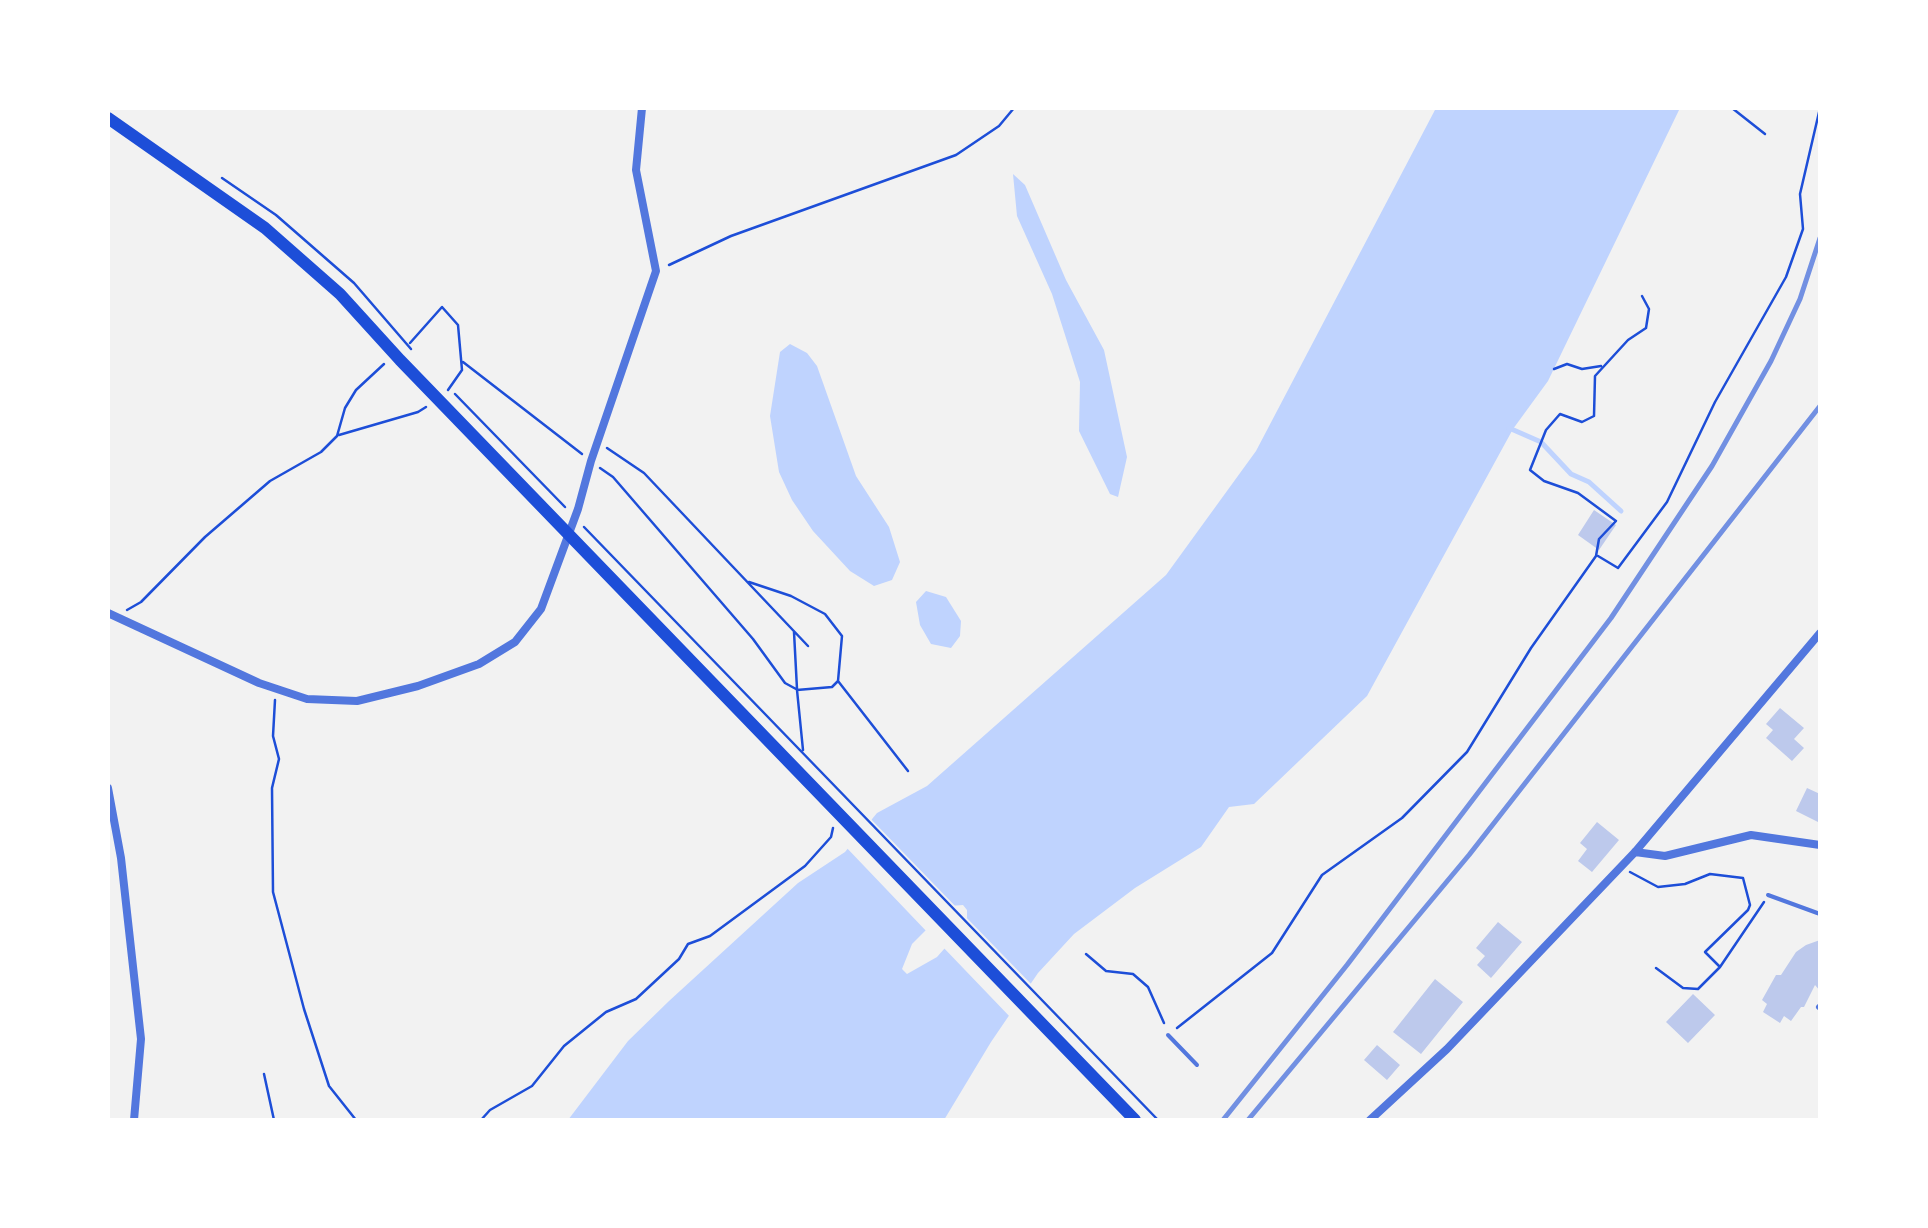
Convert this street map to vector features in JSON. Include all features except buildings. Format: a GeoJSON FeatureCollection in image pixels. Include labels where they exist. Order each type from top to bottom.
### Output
{"type":"FeatureCollection","features":[{"type":"Feature","properties":{"kind":"main road"},"geometry":{"type":"LineString","coordinates":[[108,118],[266,228],[340,294],[1135,1120]]}},
{"type":"Feature","properties":{"kind":"street"},"geometry":{"type":"LineString","coordinates":[[112,614],[307,699],[356,701],[418,686],[479,664],[515,642],[541,609],[656,271],[636,170],[642,108]]}},
{"type":"Feature","properties":{"kind":"street"},"geometry":{"type":"LineString","coordinates":[[1370,1120],[1447,1049],[1635,852],[1820,633]]}},
{"type":"Feature","properties":{"kind":"street"},"geometry":{"type":"LineString","coordinates":[[108,788],[121,858],[142,1039],[134,1120]]}},
{"type":"Feature","properties":{"kind":"street"},"geometry":{"type":"LineString","coordinates":[[1635,852],[1665,856],[1752,834],[1820,845]]}},
{"type":"Feature","properties":{"kind":"lane"},"geometry":{"type":"LineString","coordinates":[[1768,895],[1820,914]]}},
{"type":"Feature","properties":{"kind":"lane"},"geometry":{"type":"LineString","coordinates":[[1168,1035],[1197,1065]]}},
{"type":"Feature","properties":{"kind":"path"},"geometry":{"type":"LineString","coordinates":[[656,271],[731,236],[956,155],[1000,126],[1014,108]]}},
{"type":"Feature","properties":{"kind":"path"},"geometry":{"type":"LineString","coordinates":[[1732,108],[1765,134]]}},
{"type":"Feature","properties":{"kind":"path"},"geometry":{"type":"LineString","coordinates":[[1596,556],[1618,568],[1667,502],[1715,402],[1786,277],[1803,230],[1800,194],[1820,108]]}},
{"type":"Feature","properties":{"kind":"path"},"geometry":{"type":"LineString","coordinates":[[1086,954],[1106,970],[1133,974],[1148,988],[1168,1035],[1272,952],[1322,875],[1402,818],[1467,752],[1531,648],[1596,556],[1599,539],[1616,520],[1578,493],[1530,470],[1546,430],[1560,414],[1582,422],[1594,416],[1594,376],[1628,340],[1646,328],[1650,309],[1642,296]]}},
{"type":"Feature","properties":{"kind":"path"},"geometry":{"type":"LineString","coordinates":[[409,344],[442,307],[458,325],[462,370]]}},
{"type":"Feature","properties":{"kind":"path"},"geometry":{"type":"LineString","coordinates":[[463,362],[612,477],[754,638],[786,683],[798,690],[832,687],[838,681],[842,636],[825,614],[791,596],[747,582]]}},
{"type":"Feature","properties":{"kind":"path"},"geometry":{"type":"LineString","coordinates":[[112,614],[141,602],[270,481],[321,452],[336,436],[356,390],[384,364]]}},
{"type":"Feature","properties":{"kind":"path"},"geometry":{"type":"LineString","coordinates":[[1554,369],[1566,364],[1582,369],[1603,366]]}},
{"type":"Feature","properties":{"kind":"path"},"geometry":{"type":"LineString","coordinates":[[438,376],[1158,1120]]}},
{"type":"Feature","properties":{"kind":"path"},"geometry":{"type":"LineString","coordinates":[[336,436],[399,417]]}},
{"type":"Feature","properties":{"kind":"path"},"geometry":{"type":"LineString","coordinates":[[597,442],[644,473],[808,646]]}},
{"type":"Feature","properties":{"kind":"path"},"geometry":{"type":"LineString","coordinates":[[794,631],[806,772]]}},
{"type":"Feature","properties":{"kind":"path"},"geometry":{"type":"LineString","coordinates":[[838,681],[908,771]]}},
{"type":"Feature","properties":{"kind":"path"},"geometry":{"type":"LineString","coordinates":[[276,688],[272,736],[279,759],[272,788],[273,892],[329,1086],[356,1120]]}},
{"type":"Feature","properties":{"kind":"path"},"geometry":{"type":"LineString","coordinates":[[481,1120],[490,1110],[532,1086],[564,1046],[606,1012],[636,998],[680,959],[688,944],[710,936],[736,914],[776,891],[831,837],[836,820]]}},
{"type":"Feature","properties":{"kind":"path"},"geometry":{"type":"LineString","coordinates":[[1622,865],[1642,881],[1658,887],[1686,884],[1710,874],[1743,878],[1748,910],[1705,952],[1720,967]]}},
{"type":"Feature","properties":{"kind":"path"},"geometry":{"type":"LineString","coordinates":[[1656,968],[1683,988],[1698,989],[1720,967],[1768,895]]}},
{"type":"Feature","properties":{"kind":"path"},"geometry":{"type":"LineString","coordinates":[[264,1074],[274,1120]]}},
{"type":"Feature","properties":{"kind":"water"},"geometry":{"type":"Polygon","coordinates":[[[1436,108],[1680,108],[1548,381],[1513,429],[1367,696],[1254,804],[1229,807],[1201,847],[1135,888],[1074,934],[1038,973],[944,1120],[568,1120],[628,1041],[798,883],[845,852],[877,813],[927,786],[1166,575],[1256,451],[1436,108]],[[963,905],[950,906],[912,944],[902,969],[907,974],[937,957],[967,923],[963,905]]]}},
{"type":"Feature","properties":{"kind":"water"},"geometry":{"type":"Polygon","coordinates":[[[1013,174],[1025,185],[1066,280],[1104,350],[1127,457],[1118,497],[1110,494],[1079,431],[1080,382],[1052,294],[1017,216],[1013,174]]]}},
{"type":"Feature","properties":{"kind":"water"},"geometry":{"type":"Polygon","coordinates":[[[790,344],[807,353],[817,366],[856,476],[889,527],[900,562],[892,580],[874,586],[850,571],[813,531],[779,472],[770,416],[780,352],[790,344]]]}},
{"type":"Feature","properties":{"kind":"water"},"geometry":{"type":"Polygon","coordinates":[[[926,591],[946,597],[961,621],[960,636],[951,648],[931,644],[920,625],[916,602],[926,591]]]}},
{"type":"Feature","properties":{"kind":"pier"},"geometry":{"type":"Polygon","coordinates":[[[868,816],[959,910],[953,910],[929,934],[844,845],[868,816]]]}},
{"type":"Feature","properties":{"kind":"pier"},"geometry":{"type":"Polygon","coordinates":[[[962,913],[1034,987],[1012,1019],[941,945],[962,921],[962,913]]]}},
{"type":"Feature","properties":{"kind":"waterway"},"geometry":{"type":"LineString","coordinates":[[1509,428],[1541,442],[1571,474],[1589,482],[1621,511]]}},
{"type":"Feature","properties":{"kind":"railway"},"geometry":{"type":"LineString","coordinates":[[1223,1120],[1347,965],[1611,618],[1712,466],[1771,361],[1800,299],[1820,238]]}},
{"type":"Feature","properties":{"kind":"railway"},"geometry":{"type":"LineString","coordinates":[[1248,1120],[1469,855],[1820,406]]}}]}
